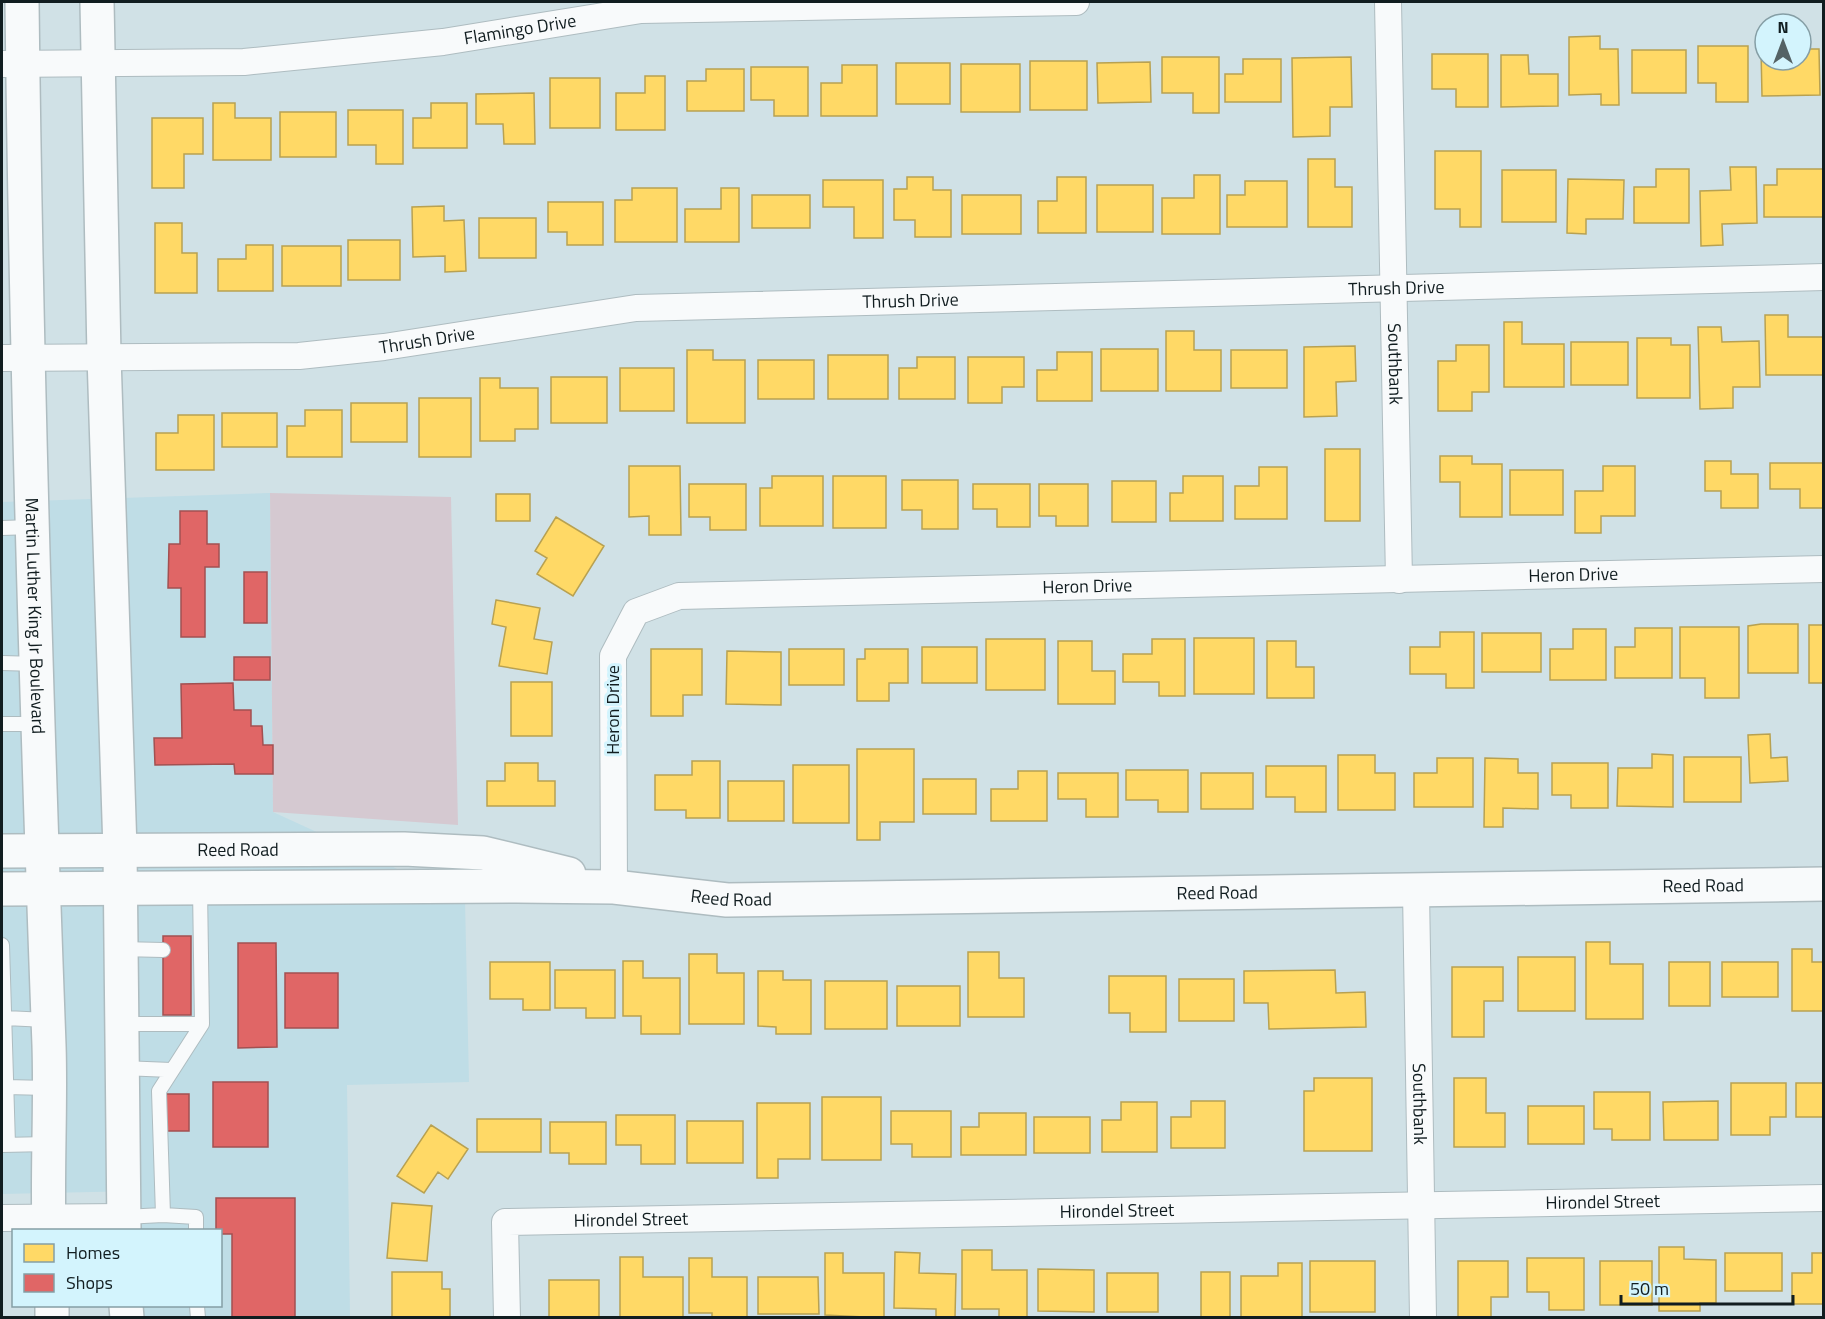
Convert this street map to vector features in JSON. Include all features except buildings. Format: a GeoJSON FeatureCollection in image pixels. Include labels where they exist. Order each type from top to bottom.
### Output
{"type":"FeatureCollection","features":[{"type":"Feature","properties":{"kind":"main road","name":"Martin Luther King Jr Boulevard"},"geometry":{"type":"LineString","coordinates":[[22,2],[12,63],[17,527],[37,664],[41,889],[47,1020],[49,1224]]}},
{"type":"Feature","properties":{"kind":"main road"},"geometry":{"type":"LineString","coordinates":[[98,2],[104,357],[120,850],[124,1224]]}},
{"type":"Feature","properties":{"kind":"main road","name":"Reed Road"},"geometry":{"type":"LineString","coordinates":[[2,851],[404,849],[483,853],[552,869],[614,887]]}},
{"type":"Feature","properties":{"kind":"main road","name":"Reed Road"},"geometry":{"type":"LineString","coordinates":[[2,890],[200,886],[614,887],[727,900],[1824,884]]}},
{"type":"Feature","properties":{"kind":"street","name":"Flamingo Drive"},"geometry":{"type":"LineString","coordinates":[[12,63],[244,63],[443,42],[640,10],[1076,2]]}},
{"type":"Feature","properties":{"kind":"street","name":"Southbank"},"geometry":{"type":"LineString","coordinates":[[1388,2],[1399,580]]}},
{"type":"Feature","properties":{"kind":"street","name":"Thrush Drive"},"geometry":{"type":"LineString","coordinates":[[14,358],[299,356],[384,347],[636,308],[1824,277]]}},
{"type":"Feature","properties":{"kind":"street","name":"Heron Drive"},"geometry":{"type":"LineString","coordinates":[[614,887],[613,656],[636,612],[679,596],[1824,569]]}},
{"type":"Feature","properties":{"kind":"street","name":"Southbank"},"geometry":{"type":"LineString","coordinates":[[1416,891],[1423,1317]]}},
{"type":"Feature","properties":{"kind":"street","name":"Hirondel Street"},"geometry":{"type":"LineString","coordinates":[[507,1317],[505,1222],[1824,1198]]}},
{"type":"Feature","properties":{"kind":"street"},"geometry":{"type":"LineString","coordinates":[[2,1218],[49,1224],[124,1224]]}},
{"type":"Feature","properties":{"kind":"lane"},"geometry":{"type":"LineString","coordinates":[[2,663],[37,664]]}},
{"type":"Feature","properties":{"kind":"lane"},"geometry":{"type":"LineString","coordinates":[[2,724],[38,724]]}},
{"type":"Feature","properties":{"kind":"lane"},"geometry":{"type":"LineString","coordinates":[[163,1215],[159,1091],[202,1024],[196,950],[200,886]]}},
{"type":"Feature","properties":{"kind":"lane"},"geometry":{"type":"LineString","coordinates":[[2,945],[5,1018],[5,1145],[48,1144]]}},
{"type":"Feature","properties":{"kind":"lane"},"geometry":{"type":"LineString","coordinates":[[120,950],[163,950]]}},
{"type":"Feature","properties":{"kind":"lane"},"geometry":{"type":"LineString","coordinates":[[5,1018],[47,1020]]}},
{"type":"Feature","properties":{"kind":"lane"},"geometry":{"type":"LineString","coordinates":[[121,1024],[202,1024]]}},
{"type":"Feature","properties":{"kind":"lane"},"geometry":{"type":"LineString","coordinates":[[122,1068],[171,1070]]}},
{"type":"Feature","properties":{"kind":"lane"},"geometry":{"type":"LineString","coordinates":[[6,1087],[48,1088]]}},
{"type":"Feature","properties":{"kind":"lane"},"geometry":{"type":"LineString","coordinates":[[124,1224],[163,1215],[196,1217],[196,1229]]}},
{"type":"Feature","properties":{"kind":"shaded area"},"geometry":{"type":"Polygon","coordinates":[[[270,493],[273,812],[465,900],[469,1082],[347,1085],[350,1317],[141,1317],[140,1307],[222,1307],[222,1229],[139,1229],[138,1191],[2,1194],[2,502],[270,493]]]}},
{"type":"Feature","properties":{"kind":"shaded area"},"geometry":{"type":"Polygon","coordinates":[[[270,493],[451,497],[458,825],[273,812],[270,493]]]}}]}
